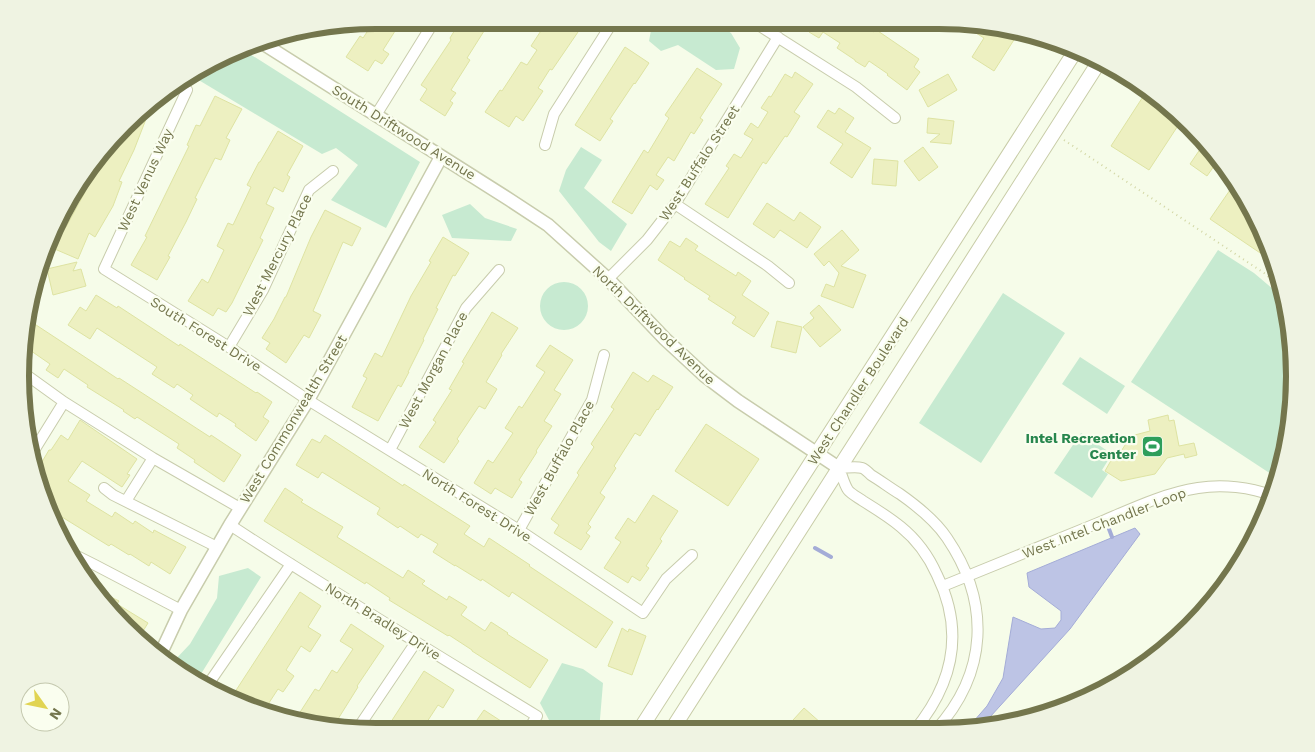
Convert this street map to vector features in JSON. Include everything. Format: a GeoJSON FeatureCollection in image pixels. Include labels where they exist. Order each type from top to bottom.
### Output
{"type":"FeatureCollection","features":[{"type":"Feature","properties":{"kind":"main road","name":"West Chandler Boulevard"},"geometry":{"type":"LineString","coordinates":[[644,723],[1073,55]]}},
{"type":"Feature","properties":{"kind":"main road","name":"West Chandler Boulevard"},"geometry":{"type":"LineString","coordinates":[[676,723],[1097,67]]}},
{"type":"Feature","properties":{"kind":"street"},"geometry":{"type":"LineString","coordinates":[[376,114],[429,29]]}},
{"type":"Feature","properties":{"kind":"street"},"geometry":{"type":"LineString","coordinates":[[545,145],[554,114],[608,29]]}},
{"type":"Feature","properties":{"kind":"street"},"geometry":{"type":"LineString","coordinates":[[766,29],[856,87],[895,118]]}},
{"type":"Feature","properties":{"kind":"street","name":"West Buffalo Street"},"geometry":{"type":"LineString","coordinates":[[608,279],[647,240],[675,204],[778,37]]}},
{"type":"Feature","properties":{"kind":"street","name":"South Driftwood Avenue"},"geometry":{"type":"LineString","coordinates":[[268,46],[548,225]]}},
{"type":"Feature","properties":{"kind":"street","name":"West Venus Way"},"geometry":{"type":"LineString","coordinates":[[104,270],[187,90],[183,87]]}},
{"type":"Feature","properties":{"kind":"street","name":"West Commonwealth Street"},"geometry":{"type":"LineString","coordinates":[[163,649],[181,610],[217,547],[308,400],[441,157]]}},
{"type":"Feature","properties":{"kind":"street","name":"West Mercury Place"},"geometry":{"type":"LineString","coordinates":[[229,347],[263,290],[309,190],[333,171]]}},
{"type":"Feature","properties":{"kind":"street"},"geometry":{"type":"LineString","coordinates":[[675,204],[768,266],[789,283]]}},
{"type":"Feature","properties":{"kind":"street","name":"North Driftwood Avenue"},"geometry":{"type":"LineString","coordinates":[[548,225],[608,279],[665,339],[705,376],[738,401],[839,468]]}},
{"type":"Feature","properties":{"kind":"street","name":"South Forest Drive"},"geometry":{"type":"LineString","coordinates":[[104,270],[229,347],[308,400]]}},
{"type":"Feature","properties":{"kind":"street","name":"West Morgan Place"},"geometry":{"type":"LineString","coordinates":[[390,450],[466,308],[499,270]]}},
{"type":"Feature","properties":{"kind":"street","name":"West Buffalo Place"},"geometry":{"type":"LineString","coordinates":[[518,530],[592,400],[604,355]]}},
{"type":"Feature","properties":{"kind":"street"},"geometry":{"type":"LineString","coordinates":[[29,380],[154,458],[240,508]]}},
{"type":"Feature","properties":{"kind":"street","name":"North Forest Drive"},"geometry":{"type":"LineString","coordinates":[[308,400],[518,530],[643,613],[666,579],[692,555]]}},
{"type":"Feature","properties":{"kind":"street"},"geometry":{"type":"LineString","coordinates":[[36,446],[64,402]]}},
{"type":"Feature","properties":{"kind":"street"},"geometry":{"type":"LineString","coordinates":[[126,501],[154,458]]}},
{"type":"Feature","properties":{"kind":"street"},"geometry":{"type":"LineString","coordinates":[[921,723],[936,700],[949,666],[952,650],[951,618],[942,586],[934,568],[914,539],[901,527],[849,491],[839,468],[861,468],[908,500],[934,522],[947,538],[967,576],[977,610],[978,632],[973,668],[965,688],[953,709],[942,723]]}},
{"type":"Feature","properties":{"kind":"street","name":"West Intel Chandler Loop"},"geometry":{"type":"LineString","coordinates":[[942,586],[1127,511],[1177,493],[1199,487],[1216,486],[1249,489],[1266,493]]}},
{"type":"Feature","properties":{"kind":"street"},"geometry":{"type":"LineString","coordinates":[[104,488],[113,495],[217,547]]}},
{"type":"Feature","properties":{"kind":"street","name":"North Bradley Drive"},"geometry":{"type":"LineString","coordinates":[[230,525],[537,716],[532,723]]}},
{"type":"Feature","properties":{"kind":"street"},"geometry":{"type":"LineString","coordinates":[[80,557],[181,610]]}},
{"type":"Feature","properties":{"kind":"street"},"geometry":{"type":"LineString","coordinates":[[210,681],[291,564]]}},
{"type":"Feature","properties":{"kind":"street"},"geometry":{"type":"LineString","coordinates":[[361,723],[416,642]]}},
{"type":"Feature","properties":{"kind":"path"},"geometry":{"type":"LineString","coordinates":[[1053,133],[1272,280]]}},
{"type":"Feature","properties":{"kind":"green space"},"geometry":{"type":"Polygon","coordinates":[[[651,29],[725,29],[731,33],[740,48],[734,69],[716,70],[678,45],[661,51],[649,41],[651,29]]]}},
{"type":"Feature","properties":{"kind":"green space"},"geometry":{"type":"Polygon","coordinates":[[[248,53],[420,162],[386,228],[331,200],[358,165],[336,148],[322,154],[196,79],[248,53]]]}},
{"type":"Feature","properties":{"kind":"green space"},"geometry":{"type":"Polygon","coordinates":[[[581,147],[602,160],[584,188],[627,224],[611,251],[599,242],[559,191],[566,170],[581,147]]]}},
{"type":"Feature","properties":{"kind":"green space"},"geometry":{"type":"Polygon","coordinates":[[[470,204],[485,218],[517,229],[511,241],[452,238],[442,215],[470,204]]]}},
{"type":"Feature","properties":{"kind":"green space"},"geometry":{"type":"Polygon","coordinates":[[[1218,250],[1254,273],[1273,289],[1280,308],[1286,353],[1286,399],[1280,444],[1271,474],[1131,382],[1218,250]]]}},
{"type":"Feature","properties":{"kind":"green space"},"geometry":{"type":"Polygon","coordinates":[[[559,282],[569,282],[581,289],[588,301],[588,311],[581,323],[569,330],[559,330],[551,326],[544,319],[540,311],[540,301],[544,293],[551,286],[559,282]]]}},
{"type":"Feature","properties":{"kind":"green space"},"geometry":{"type":"Polygon","coordinates":[[[1003,293],[1065,333],[981,463],[919,423],[1003,293]]]}},
{"type":"Feature","properties":{"kind":"green space"},"geometry":{"type":"Polygon","coordinates":[[[1080,357],[1125,386],[1107,414],[1062,384],[1080,357]]]}},
{"type":"Feature","properties":{"kind":"green space"},"geometry":{"type":"Polygon","coordinates":[[[1081,433],[1112,454],[1102,470],[1108,474],[1092,498],[1054,473],[1081,433]]]}},
{"type":"Feature","properties":{"kind":"green space"},"geometry":{"type":"Polygon","coordinates":[[[248,568],[261,577],[199,675],[176,659],[190,644],[217,598],[219,576],[248,568]]]}},
{"type":"Feature","properties":{"kind":"green space"},"geometry":{"type":"Polygon","coordinates":[[[562,663],[583,669],[603,683],[600,723],[548,723],[549,720],[540,703],[562,663]]]}},
{"type":"Feature","properties":{"kind":"water"},"geometry":{"type":"Polygon","coordinates":[[[1135,528],[1140,534],[1070,629],[988,720],[973,721],[987,706],[1003,678],[1013,617],[1041,629],[1055,628],[1061,620],[1061,611],[1029,587],[1027,573],[1135,528]]]}},
{"type":"Feature","properties":{"kind":"building"},"geometry":{"type":"Polygon","coordinates":[[[369,29],[396,29],[383,50],[389,54],[382,64],[375,60],[368,71],[346,57],[360,36],[363,38],[369,29]]]}},
{"type":"Feature","properties":{"kind":"building"},"geometry":{"type":"Polygon","coordinates":[[[456,29],[485,29],[467,58],[470,60],[451,90],[456,93],[450,101],[453,103],[445,116],[420,100],[427,89],[421,85],[451,40],[450,38],[456,29]]]}},
{"type":"Feature","properties":{"kind":"building"},"geometry":{"type":"Polygon","coordinates":[[[542,29],[573,29],[578,32],[538,88],[543,91],[523,121],[516,116],[509,127],[485,112],[500,90],[502,91],[521,62],[527,65],[537,50],[531,46],[542,29]]]}},
{"type":"Feature","properties":{"kind":"building"},"geometry":{"type":"Polygon","coordinates":[[[811,29],[869,29],[874,32],[875,29],[919,59],[914,67],[920,72],[907,90],[869,61],[865,67],[855,61],[837,48],[840,43],[823,32],[819,38],[809,32],[811,29]]]}},
{"type":"Feature","properties":{"kind":"building"},"geometry":{"type":"Polygon","coordinates":[[[972,30],[1016,37],[994,71],[972,57],[984,38],[972,30]]]}},
{"type":"Feature","properties":{"kind":"building"},"geometry":{"type":"Polygon","coordinates":[[[625,47],[649,63],[610,119],[613,121],[600,141],[575,125],[625,47]]]}},
{"type":"Feature","properties":{"kind":"building"},"geometry":{"type":"Polygon","coordinates":[[[697,68],[722,84],[700,118],[703,120],[694,134],[691,132],[674,161],[668,157],[656,175],[664,180],[657,190],[650,185],[632,214],[612,202],[644,150],[648,153],[669,118],[665,115],[697,68]]]}},
{"type":"Feature","properties":{"kind":"building"},"geometry":{"type":"Polygon","coordinates":[[[795,72],[813,84],[794,112],[800,116],[787,137],[785,136],[766,164],[763,162],[728,218],[705,204],[729,168],[726,166],[734,154],[741,158],[753,139],[744,134],[751,123],[758,128],[768,112],[761,108],[769,96],[771,97],[785,74],[792,78],[795,72]]]}},
{"type":"Feature","properties":{"kind":"building"},"geometry":{"type":"Polygon","coordinates":[[[948,74],[957,90],[928,107],[919,90],[948,74]]]}},
{"type":"Feature","properties":{"kind":"building"},"geometry":{"type":"Polygon","coordinates":[[[215,96],[242,109],[226,138],[230,140],[221,160],[215,158],[195,198],[197,199],[186,222],[168,256],[170,257],[157,280],[131,265],[147,237],[145,236],[189,146],[187,145],[196,125],[200,126],[215,96]]]}},
{"type":"Feature","properties":{"kind":"building"},"geometry":{"type":"Polygon","coordinates":[[[1143,96],[1179,124],[1149,170],[1111,146],[1143,96]]]}},
{"type":"Feature","properties":{"kind":"building"},"geometry":{"type":"Polygon","coordinates":[[[839,108],[854,118],[845,132],[871,148],[852,178],[830,163],[843,144],[817,127],[828,110],[835,114],[839,108]]]}},
{"type":"Feature","properties":{"kind":"building"},"geometry":{"type":"Polygon","coordinates":[[[148,114],[119,181],[122,182],[113,206],[95,237],[89,233],[78,259],[53,248],[63,226],[66,227],[85,192],[82,191],[87,183],[115,147],[148,114]]]}},
{"type":"Feature","properties":{"kind":"building"},"geometry":{"type":"Polygon","coordinates":[[[928,118],[954,121],[951,144],[930,142],[940,134],[927,133],[928,118]]]}},
{"type":"Feature","properties":{"kind":"building"},"geometry":{"type":"Polygon","coordinates":[[[278,131],[303,146],[287,175],[290,177],[283,192],[274,187],[266,204],[274,208],[260,238],[263,240],[232,303],[226,312],[218,308],[213,316],[188,301],[202,279],[208,283],[224,250],[217,246],[228,223],[233,225],[251,187],[247,185],[278,131]]]}},
{"type":"Feature","properties":{"kind":"building"},"geometry":{"type":"Polygon","coordinates":[[[923,147],[938,167],[919,181],[904,161],[923,147]]]}},
{"type":"Feature","properties":{"kind":"building"},"geometry":{"type":"Polygon","coordinates":[[[1201,148],[1214,166],[1207,176],[1190,164],[1201,148]]]}},
{"type":"Feature","properties":{"kind":"building"},"geometry":{"type":"Polygon","coordinates":[[[874,159],[898,161],[896,186],[872,184],[874,159]]]}},
{"type":"Feature","properties":{"kind":"building"},"geometry":{"type":"Polygon","coordinates":[[[1230,190],[1234,193],[1265,256],[1210,219],[1230,190]]]}},
{"type":"Feature","properties":{"kind":"building"},"geometry":{"type":"Polygon","coordinates":[[[767,203],[794,221],[800,212],[821,227],[807,248],[780,230],[774,238],[753,224],[767,203]]]}},
{"type":"Feature","properties":{"kind":"building"},"geometry":{"type":"Polygon","coordinates":[[[325,210],[361,228],[352,246],[343,242],[313,311],[321,315],[309,338],[304,335],[286,363],[266,349],[270,343],[262,338],[286,297],[311,237],[325,210]]]}},
{"type":"Feature","properties":{"kind":"building"},"geometry":{"type":"Polygon","coordinates":[[[842,230],[859,250],[841,266],[866,275],[853,308],[821,296],[826,284],[834,287],[839,273],[829,261],[824,266],[814,254],[842,230]]]}},
{"type":"Feature","properties":{"kind":"building"},"geometry":{"type":"Polygon","coordinates":[[[443,237],[469,253],[455,276],[453,275],[436,308],[438,309],[401,387],[398,385],[378,421],[352,407],[367,378],[363,376],[375,353],[382,357],[411,296],[443,237]]]}},
{"type":"Feature","properties":{"kind":"building"},"geometry":{"type":"Polygon","coordinates":[[[686,238],[698,246],[695,250],[736,276],[738,272],[751,281],[742,295],[769,313],[754,337],[732,323],[736,317],[708,299],[710,296],[658,260],[670,241],[680,247],[686,238]]]}},
{"type":"Feature","properties":{"kind":"building"},"geometry":{"type":"Polygon","coordinates":[[[77,262],[73,271],[81,269],[86,286],[53,295],[47,269],[77,262]]]}},
{"type":"Feature","properties":{"kind":"building"},"geometry":{"type":"Polygon","coordinates":[[[96,295],[117,308],[118,306],[179,346],[180,344],[272,402],[263,417],[269,421],[256,441],[219,413],[217,417],[190,399],[193,395],[177,384],[174,388],[152,374],[157,367],[97,328],[90,339],[68,325],[80,307],[86,311],[96,295]]]}},
{"type":"Feature","properties":{"kind":"building"},"geometry":{"type":"Polygon","coordinates":[[[819,305],[841,330],[820,347],[803,327],[814,318],[810,313],[819,305]]]}},
{"type":"Feature","properties":{"kind":"building"},"geometry":{"type":"Polygon","coordinates":[[[492,312],[518,328],[486,382],[497,389],[485,409],[479,406],[444,463],[419,447],[436,422],[433,420],[452,390],[449,389],[464,363],[462,362],[492,312]]]}},
{"type":"Feature","properties":{"kind":"building"},"geometry":{"type":"Polygon","coordinates":[[[777,321],[802,327],[796,353],[771,347],[777,321]]]}},
{"type":"Feature","properties":{"kind":"building"},"geometry":{"type":"Polygon","coordinates":[[[33,323],[118,379],[241,455],[224,482],[177,448],[179,444],[137,417],[135,419],[64,369],[58,378],[46,370],[50,364],[29,350],[33,323]]]}},
{"type":"Feature","properties":{"kind":"building"},"geometry":{"type":"Polygon","coordinates":[[[550,345],[573,360],[554,390],[561,394],[544,421],[552,426],[519,480],[522,482],[512,498],[495,488],[491,494],[474,483],[488,460],[493,463],[513,433],[505,428],[519,406],[522,408],[545,372],[536,366],[550,345]]]}},
{"type":"Feature","properties":{"kind":"building"},"geometry":{"type":"Polygon","coordinates":[[[633,372],[648,382],[653,375],[673,387],[640,436],[635,433],[614,466],[616,468],[600,493],[605,497],[588,524],[591,527],[586,533],[590,536],[581,550],[554,533],[559,525],[551,519],[579,475],[577,473],[594,447],[591,444],[614,409],[611,407],[633,372]]]}},
{"type":"Feature","properties":{"kind":"building","name":"Intel Recreation Center"},"geometry":{"type":"Polygon","coordinates":[[[1168,415],[1169,421],[1174,420],[1179,446],[1194,443],[1197,455],[1185,458],[1184,454],[1167,458],[1155,474],[1121,481],[1105,471],[1113,457],[1116,459],[1131,436],[1150,431],[1148,420],[1168,415]]]}},
{"type":"Feature","properties":{"kind":"building"},"geometry":{"type":"Polygon","coordinates":[[[80,420],[137,459],[127,474],[130,475],[122,487],[82,461],[68,481],[90,495],[86,501],[112,517],[115,512],[133,524],[135,521],[153,533],[154,530],[186,547],[170,574],[151,562],[149,566],[111,544],[109,546],[57,514],[41,464],[61,435],[68,440],[80,420]]]}},
{"type":"Feature","properties":{"kind":"building"},"geometry":{"type":"Polygon","coordinates":[[[706,424],[759,459],[728,506],[675,471],[706,424]]]}},
{"type":"Feature","properties":{"kind":"building"},"geometry":{"type":"Polygon","coordinates":[[[325,435],[403,486],[404,484],[470,526],[464,534],[484,547],[489,538],[613,622],[596,648],[512,592],[509,597],[482,579],[481,581],[433,552],[438,544],[421,534],[418,538],[400,526],[398,528],[377,514],[380,508],[322,472],[318,478],[296,465],[312,439],[320,443],[325,435]]]}},
{"type":"Feature","properties":{"kind":"building"},"geometry":{"type":"Polygon","coordinates":[[[285,488],[303,500],[301,502],[343,527],[337,537],[403,578],[408,570],[425,581],[422,584],[447,600],[449,596],[467,607],[461,615],[485,631],[491,622],[548,660],[530,688],[449,635],[389,600],[390,598],[366,582],[365,584],[264,521],[285,488]]]}},
{"type":"Feature","properties":{"kind":"building"},"geometry":{"type":"Polygon","coordinates":[[[653,495],[678,511],[660,539],[662,541],[646,566],[649,568],[640,581],[632,576],[628,583],[604,568],[621,542],[615,538],[628,518],[635,523],[653,495]]]}},
{"type":"Feature","properties":{"kind":"building"},"geometry":{"type":"Polygon","coordinates":[[[300,592],[321,606],[308,627],[321,635],[310,652],[301,646],[286,670],[294,676],[283,692],[278,689],[267,706],[234,693],[300,592]]]}},
{"type":"Feature","properties":{"kind":"building"},"geometry":{"type":"Polygon","coordinates":[[[107,595],[119,601],[117,604],[148,623],[142,633],[130,622],[107,595]]]}},
{"type":"Feature","properties":{"kind":"building"},"geometry":{"type":"Polygon","coordinates":[[[351,624],[384,646],[357,686],[337,721],[299,714],[315,689],[319,691],[332,670],[337,673],[353,649],[340,641],[351,624]]]}},
{"type":"Feature","properties":{"kind":"building"},"geometry":{"type":"Polygon","coordinates":[[[622,628],[628,632],[629,629],[646,636],[632,675],[608,666],[622,628]]]}},
{"type":"Feature","properties":{"kind":"building"},"geometry":{"type":"Polygon","coordinates":[[[424,671],[454,690],[443,708],[438,705],[426,723],[390,723],[424,671]]]}},
{"type":"Feature","properties":{"kind":"building"},"geometry":{"type":"Polygon","coordinates":[[[804,708],[821,723],[790,723],[804,708]]]}},
{"type":"Feature","properties":{"kind":"building"},"geometry":{"type":"Polygon","coordinates":[[[484,710],[504,723],[475,723],[484,710]]]}},
{"type":"Feature","properties":{"kind":"waterway"},"geometry":{"type":"LineString","coordinates":[[1109,529],[1112,537]]}},
{"type":"Feature","properties":{"kind":"waterway"},"geometry":{"type":"LineString","coordinates":[[815,548],[831,557]]}},
{"type":"Feature","properties":{"kind":"place","name":"Intel Recreation Center"},"geometry":{"type":"Point","coordinates":[1152,446]}}]}
